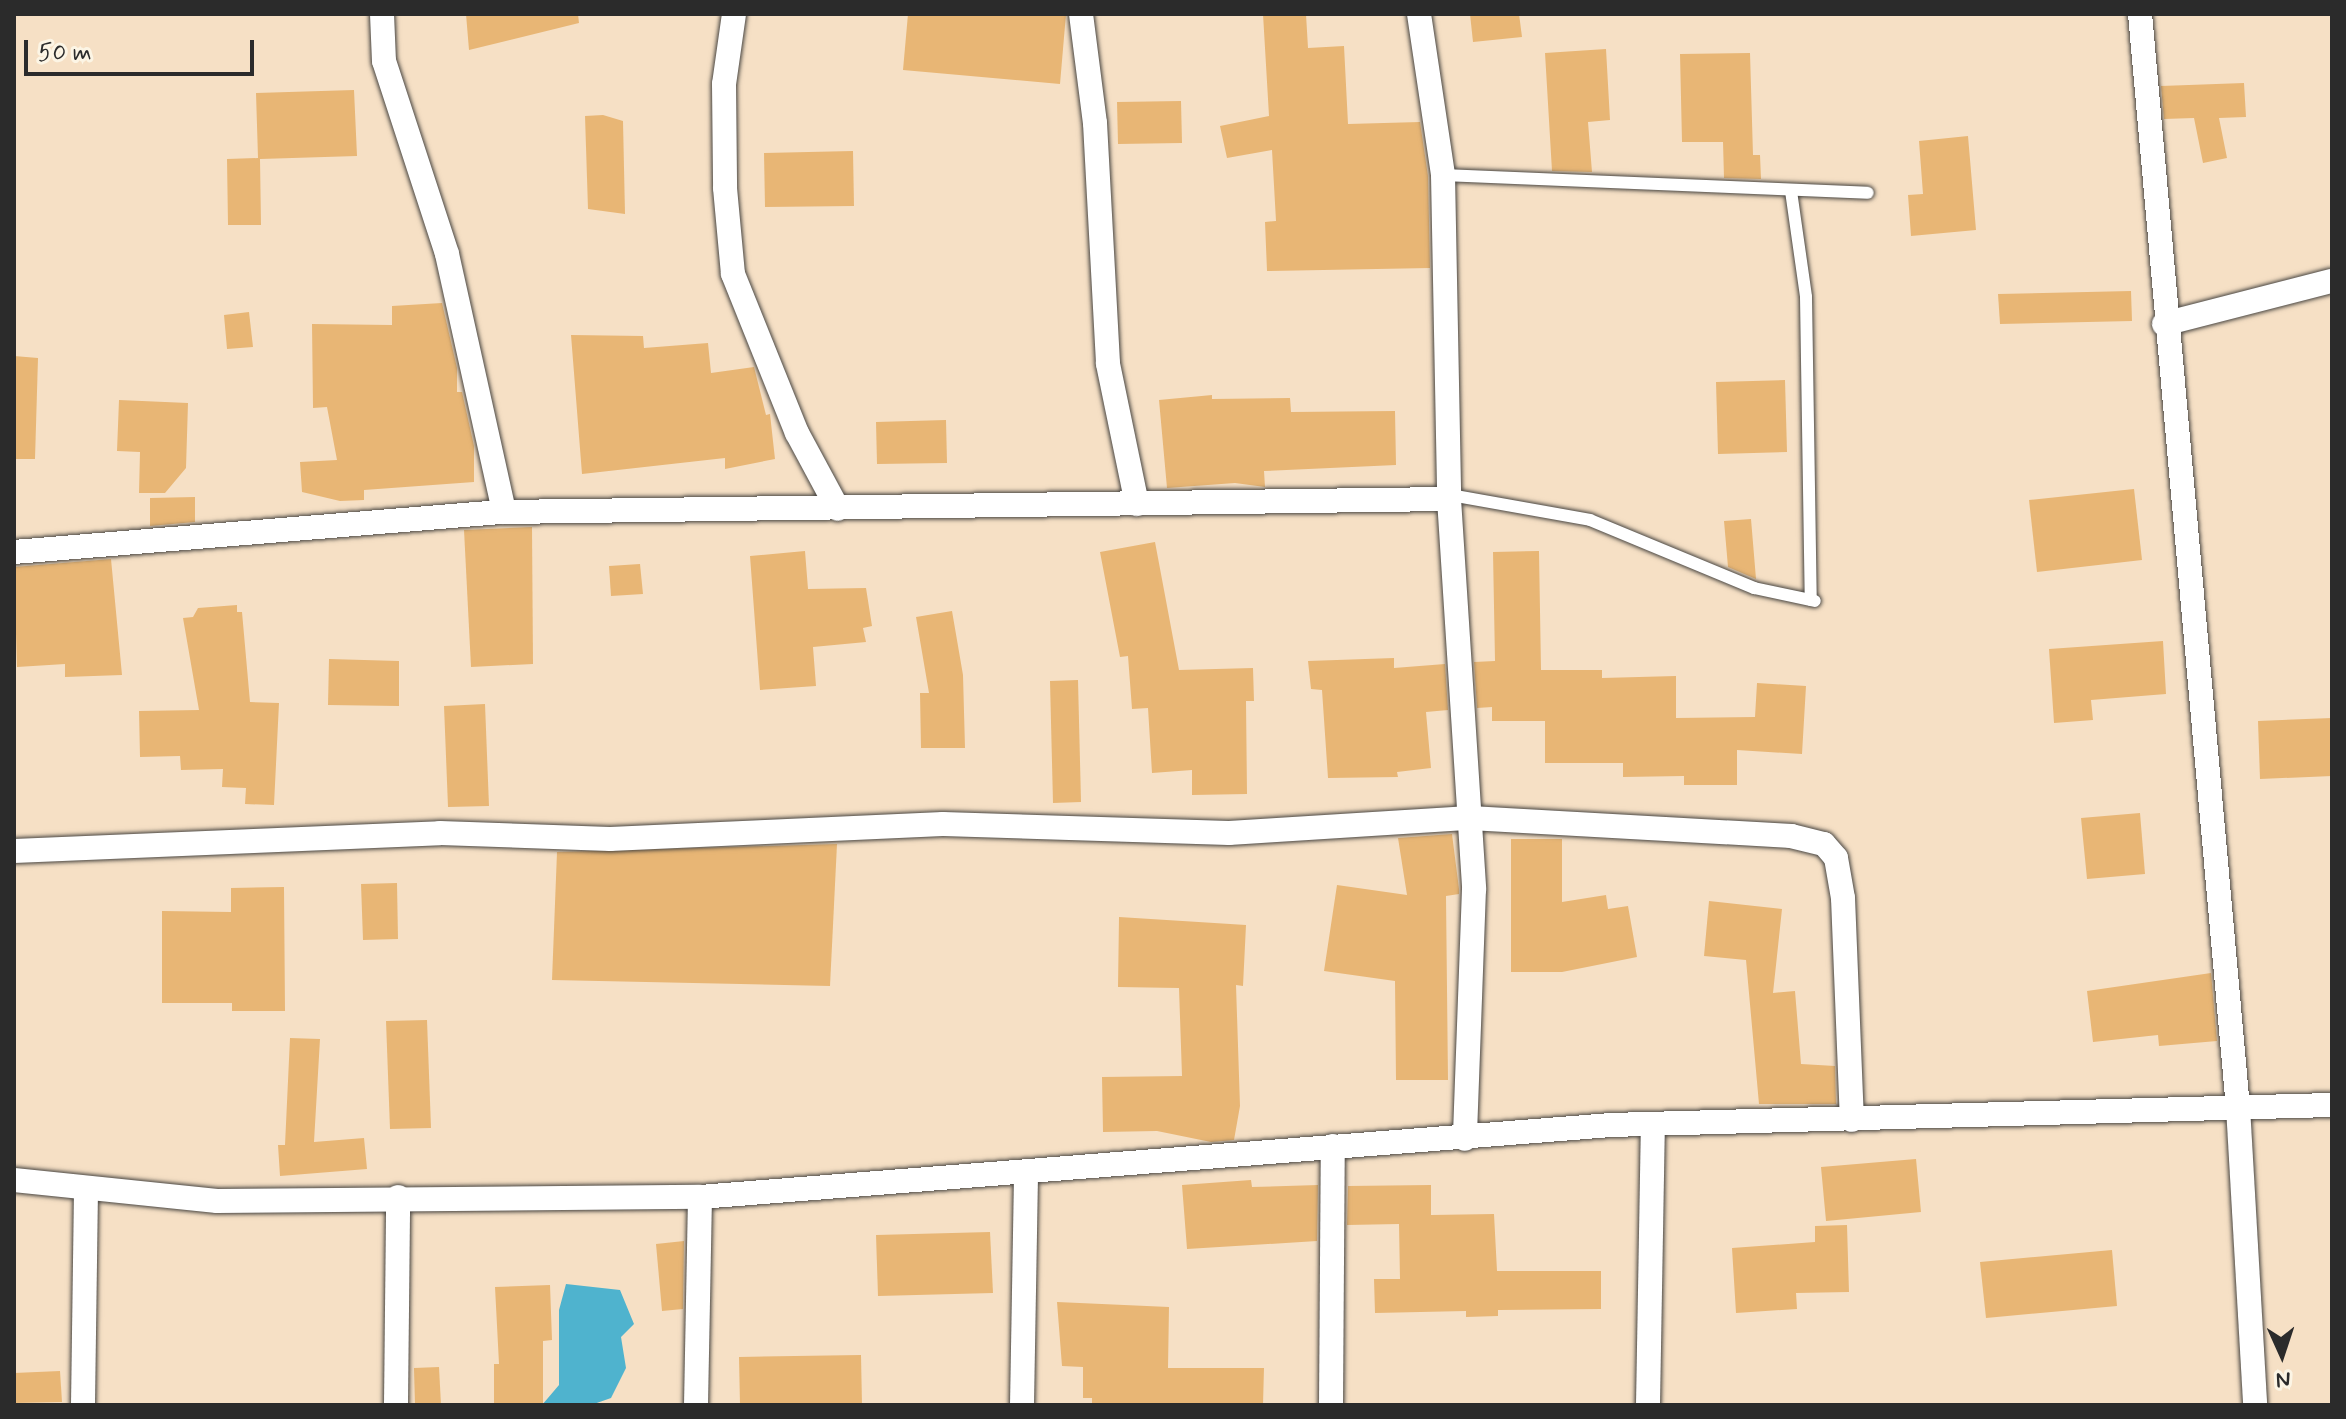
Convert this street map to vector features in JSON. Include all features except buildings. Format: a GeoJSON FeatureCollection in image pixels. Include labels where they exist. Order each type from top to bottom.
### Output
{"type":"FeatureCollection","features":[{"type":"Feature","properties":{"kind":"street"},"geometry":{"type":"LineString","coordinates":[[382,14],[384,61],[447,254],[504,512]]}},
{"type":"Feature","properties":{"kind":"street"},"geometry":{"type":"LineString","coordinates":[[734,14],[724,84],[725,188],[733,274],[797,433],[838,509]]}},
{"type":"Feature","properties":{"kind":"street"},"geometry":{"type":"LineString","coordinates":[[1081,14],[1095,123],[1108,364],[1137,504]]}},
{"type":"Feature","properties":{"kind":"street"},"geometry":{"type":"LineString","coordinates":[[1419,14],[1443,175],[1449,497],[1474,889],[1465,1139]]}},
{"type":"Feature","properties":{"kind":"street"},"geometry":{"type":"LineString","coordinates":[[2140,14],[2164,324],[2238,1107],[2255,1405]]}},
{"type":"Feature","properties":{"kind":"street"},"geometry":{"type":"LineString","coordinates":[[2164,324],[2332,281]]}},
{"type":"Feature","properties":{"kind":"street"},"geometry":{"type":"LineString","coordinates":[[14,552],[504,512],[1449,497]]}},
{"type":"Feature","properties":{"kind":"street"},"geometry":{"type":"LineString","coordinates":[[14,851],[440,833],[610,839],[943,824],[1229,833],[1470,818],[1791,836],[1824,844],[1836,858],[1843,898],[1852,1120]]}},
{"type":"Feature","properties":{"kind":"street"},"geometry":{"type":"LineString","coordinates":[[14,1180],[217,1201],[398,1197],[700,1197],[1333,1146],[1465,1139],[1610,1125],[1653,1127],[2332,1105]]}},
{"type":"Feature","properties":{"kind":"street"},"geometry":{"type":"LineString","coordinates":[[1648,1405],[1653,1127]]}},
{"type":"Feature","properties":{"kind":"street"},"geometry":{"type":"LineString","coordinates":[[1331,1405],[1333,1146]]}},
{"type":"Feature","properties":{"kind":"street"},"geometry":{"type":"LineString","coordinates":[[1022,1405],[1026,1173]]}},
{"type":"Feature","properties":{"kind":"street"},"geometry":{"type":"LineString","coordinates":[[83,1405],[86,1188]]}},
{"type":"Feature","properties":{"kind":"street"},"geometry":{"type":"LineString","coordinates":[[396,1405],[398,1197]]}},
{"type":"Feature","properties":{"kind":"street"},"geometry":{"type":"LineString","coordinates":[[696,1405],[700,1197]]}},
{"type":"Feature","properties":{"kind":"lane"},"geometry":{"type":"LineString","coordinates":[[1443,175],[1868,193]]}},
{"type":"Feature","properties":{"kind":"lane"},"geometry":{"type":"LineString","coordinates":[[1449,497],[1590,520],[1754,588],[1813,600],[1806,297],[1791,191]]}},
{"type":"Feature","properties":{"kind":"water"},"geometry":{"type":"Polygon","coordinates":[[[566,1284],[620,1290],[634,1324],[621,1337],[626,1368],[611,1398],[591,1405],[542,1405],[559,1385],[559,1310],[566,1284]]]}}]}
